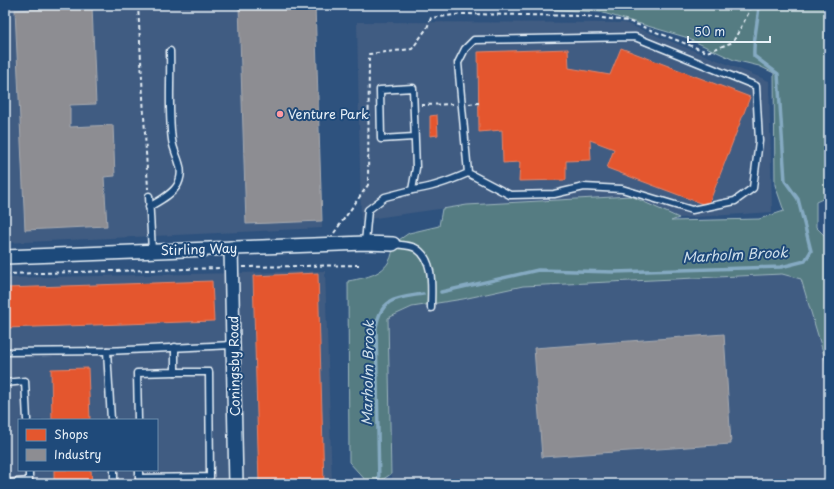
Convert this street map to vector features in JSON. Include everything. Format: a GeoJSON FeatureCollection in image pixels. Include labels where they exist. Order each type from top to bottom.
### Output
{"type":"FeatureCollection","features":[{"type":"Feature","properties":{"kind":"street","name":"Stirling Way"},"geometry":{"type":"LineString","coordinates":[[5,257],[328,244],[393,244]]}},
{"type":"Feature","properties":{"kind":"street","name":"Coningsby Road"},"geometry":{"type":"LineString","coordinates":[[231,248],[236,484]]}},
{"type":"Feature","properties":{"kind":"lane"},"geometry":{"type":"LineString","coordinates":[[365,243],[368,210],[385,197],[436,185],[468,173],[510,195],[554,194],[584,187],[622,188],[692,210],[734,201],[753,188],[759,141],[756,86],[634,37],[474,40],[465,49],[458,63],[468,173]]}},
{"type":"Feature","properties":{"kind":"lane"},"geometry":{"type":"LineString","coordinates":[[149,207],[166,196],[177,186],[181,176],[181,167],[172,140],[170,52]]}},
{"type":"Feature","properties":{"kind":"lane"},"geometry":{"type":"LineString","coordinates":[[412,190],[416,168],[413,88],[380,90],[382,139],[414,137]]}},
{"type":"Feature","properties":{"kind":"lane"},"geometry":{"type":"LineString","coordinates":[[149,196],[152,250]]}},
{"type":"Feature","properties":{"kind":"lane"},"geometry":{"type":"LineString","coordinates":[[393,244],[417,249],[427,260],[432,279],[431,308]]}},
{"type":"Feature","properties":{"kind":"lane"},"geometry":{"type":"LineString","coordinates":[[5,352],[107,351],[233,345]]}},
{"type":"Feature","properties":{"kind":"lane"},"geometry":{"type":"LineString","coordinates":[[175,347],[175,372]]}},
{"type":"Feature","properties":{"kind":"lane"},"geometry":{"type":"LineString","coordinates":[[107,351],[112,419]]}},
{"type":"Feature","properties":{"kind":"lane"},"geometry":{"type":"LineString","coordinates":[[138,419],[137,373],[209,372],[210,477],[178,481],[139,478],[138,471]]}},
{"type":"Feature","properties":{"kind":"lane"},"geometry":{"type":"LineString","coordinates":[[5,383],[25,382],[27,419]]}},
{"type":"Feature","properties":{"kind":"lane"},"geometry":{"type":"LineString","coordinates":[[5,483],[30,481],[29,471]]}},
{"type":"Feature","properties":{"kind":"lane"},"geometry":{"type":"LineString","coordinates":[[114,471],[114,484]]}},
{"type":"Feature","properties":{"kind":"path"},"geometry":{"type":"LineString","coordinates":[[138,5],[149,196]]}},
{"type":"Feature","properties":{"kind":"path"},"geometry":{"type":"LineString","coordinates":[[328,244],[338,225],[368,185],[369,54],[412,49],[427,28],[431,18],[462,14],[584,16],[628,21],[707,52],[733,42],[749,12],[750,5]]}},
{"type":"Feature","properties":{"kind":"path"},"geometry":{"type":"LineString","coordinates":[[414,105],[479,103]]}},
{"type":"Feature","properties":{"kind":"path"},"geometry":{"type":"LineString","coordinates":[[244,267],[360,265]]}},
{"type":"Feature","properties":{"kind":"path"},"geometry":{"type":"LineString","coordinates":[[5,274],[207,268]]}},
{"type":"Feature","properties":{"kind":"shaded area"},"geometry":{"type":"Polygon","coordinates":[[[5,5],[15,5],[16,10],[92,6],[315,5],[322,228],[5,243],[5,5]]]}},
{"type":"Feature","properties":{"kind":"shaded area"},"geometry":{"type":"Polygon","coordinates":[[[357,22],[625,23],[769,81],[772,212],[679,218],[631,196],[467,205],[361,220],[357,22]]]}},
{"type":"Feature","properties":{"kind":"shaded area"},"geometry":{"type":"Polygon","coordinates":[[[325,271],[332,484],[5,484],[5,278],[325,271]]]}},
{"type":"Feature","properties":{"kind":"shaded area"},"geometry":{"type":"Polygon","coordinates":[[[782,274],[801,279],[829,372],[829,484],[392,484],[388,318],[412,307],[463,299],[523,286],[782,274]]]}},
{"type":"Feature","properties":{"kind":"green space"},"geometry":{"type":"Polygon","coordinates":[[[520,5],[600,5],[600,8],[601,5],[829,5],[829,196],[816,202],[816,227],[829,240],[829,372],[801,279],[782,274],[523,286],[463,299],[412,307],[388,318],[391,474],[376,484],[369,484],[349,462],[348,281],[379,272],[389,261],[393,244],[409,233],[439,226],[442,209],[467,205],[631,196],[679,218],[671,221],[759,219],[784,211],[775,185],[774,73],[759,66],[734,60],[685,37],[600,12],[539,9],[520,5]]]}},
{"type":"Feature","properties":{"kind":"building: Shops"},"geometry":{"type":"Polygon","coordinates":[[[621,48],[750,97],[708,206],[607,168],[614,149],[590,140],[591,160],[566,161],[566,180],[519,181],[520,162],[503,163],[502,130],[479,132],[478,52],[568,49],[569,68],[610,75],[621,48]]]}},
{"type":"Feature","properties":{"kind":"building: Shops"},"geometry":{"type":"Polygon","coordinates":[[[437,115],[438,135],[430,136],[430,116],[437,115]]]}},
{"type":"Feature","properties":{"kind":"building: Shops"},"geometry":{"type":"Polygon","coordinates":[[[318,273],[324,484],[259,484],[253,276],[318,273]]]}},
{"type":"Feature","properties":{"kind":"building: Shops"},"geometry":{"type":"Polygon","coordinates":[[[212,281],[214,321],[5,328],[5,288],[212,281]]]}},
{"type":"Feature","properties":{"kind":"building: Shops"},"geometry":{"type":"Polygon","coordinates":[[[88,368],[90,419],[52,419],[51,369],[88,368]]]}},
{"type":"Feature","properties":{"kind":"building: Shops"},"geometry":{"type":"Polygon","coordinates":[[[54,471],[91,471],[92,484],[54,484],[54,471]]]}},
{"type":"Feature","properties":{"kind":"building: Industry","name":"Venture Park"},"geometry":{"type":"Polygon","coordinates":[[[315,5],[322,221],[246,224],[239,6],[315,5]]]}},
{"type":"Feature","properties":{"kind":"building: Industry"},"geometry":{"type":"Polygon","coordinates":[[[92,6],[96,104],[70,105],[70,127],[113,125],[115,176],[104,177],[107,226],[25,230],[15,10],[92,6]]]}},
{"type":"Feature","properties":{"kind":"building: Industry"},"geometry":{"type":"Polygon","coordinates":[[[724,334],[731,444],[542,457],[534,348],[724,334]]]}},
{"type":"Feature","properties":{"kind":"waterway","name":"Marholm Brook"},"geometry":{"type":"LineString","coordinates":[[441,292],[538,270],[614,272],[781,267],[805,261],[811,251],[798,199],[785,181],[778,74],[754,56],[754,43],[759,5]]}},
{"type":"Feature","properties":{"kind":"waterway","name":"Marholm Brook"},"geometry":{"type":"LineString","coordinates":[[379,484],[376,327],[378,317],[386,304],[398,298],[423,294]]}},
{"type":"Feature","properties":{"kind":"place","name":"Venture Park"},"geometry":{"type":"Point","coordinates":[280,114]}}]}
